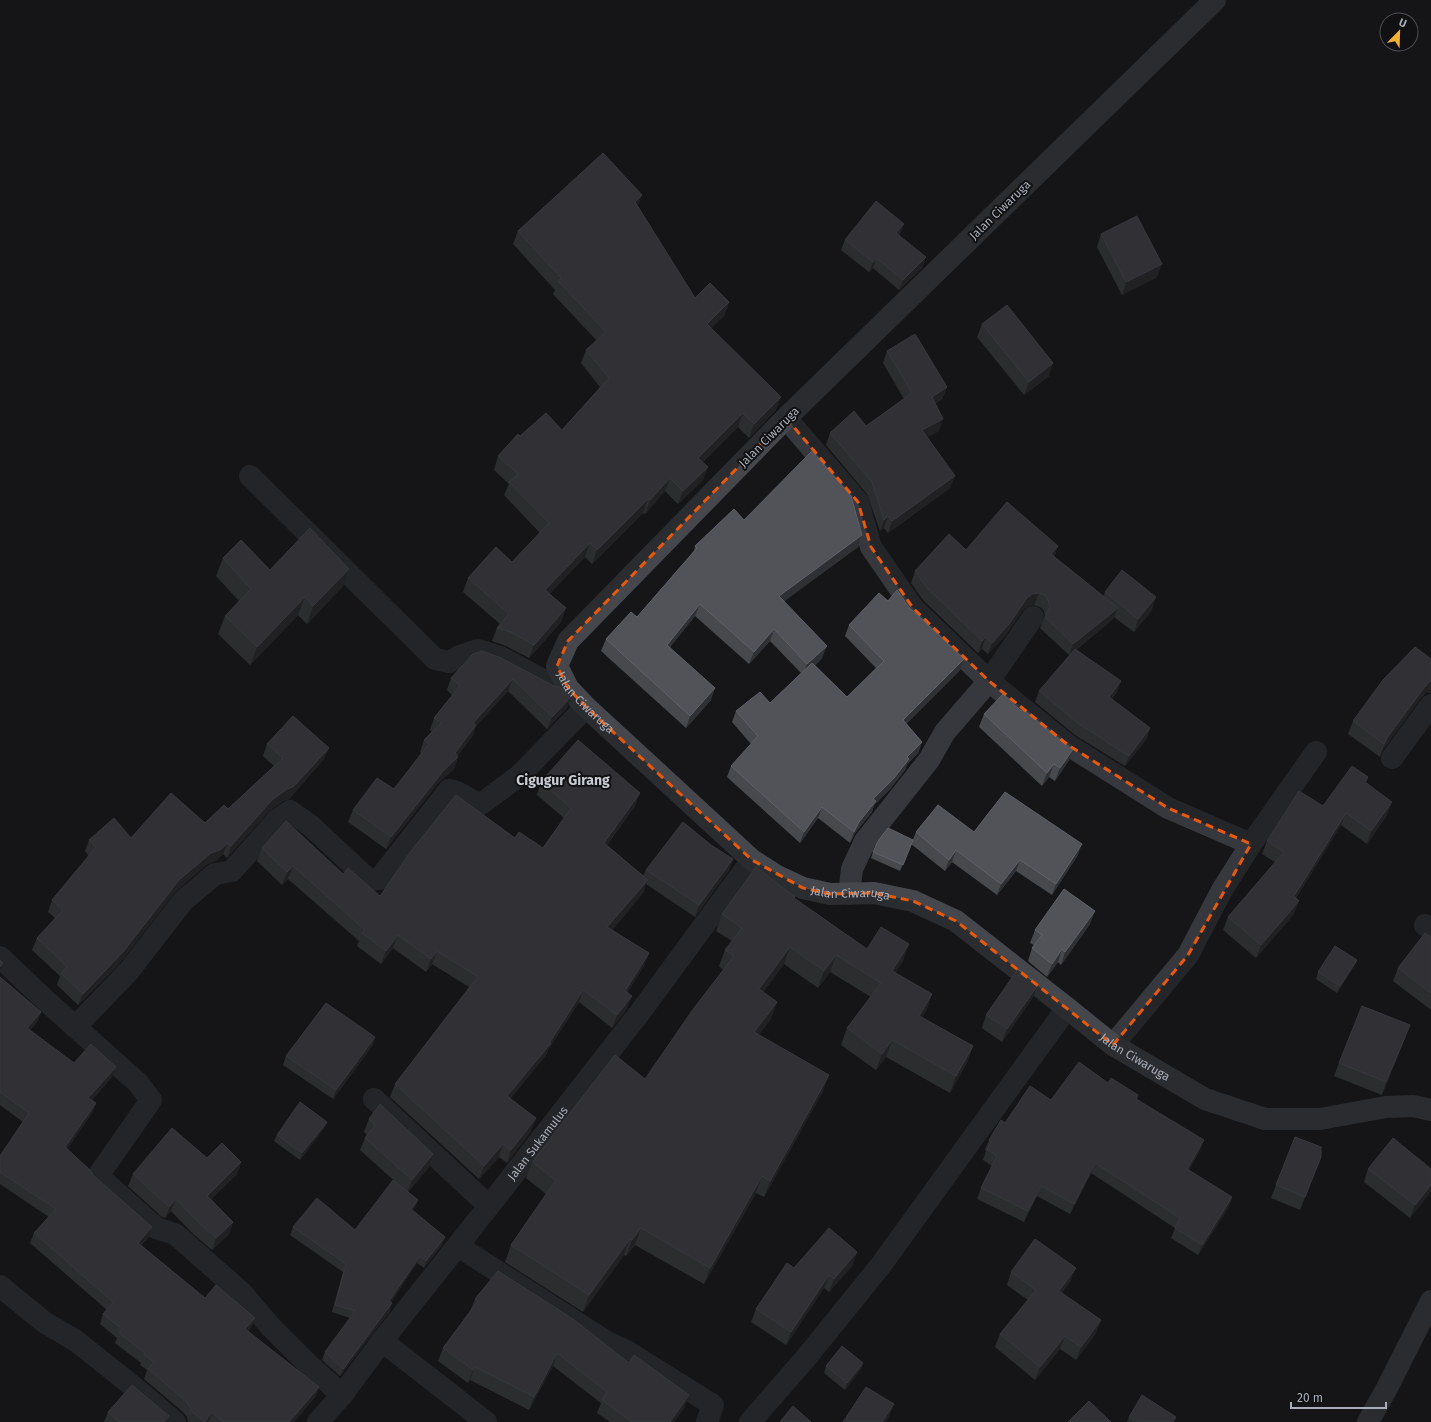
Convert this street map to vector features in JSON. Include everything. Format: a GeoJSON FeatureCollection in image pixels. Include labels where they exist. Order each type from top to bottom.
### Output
{"type":"FeatureCollection","features":[{"type":"Feature","properties":{"kind":"street","name":"Jalan Ciwaruga"},"geometry":{"type":"LineString","coordinates":[[1215,0],[786,418],[568,641],[558,666],[568,688],[586,708],[752,860],[777,876],[803,888],[830,894],[874,893],[913,901],[956,921],[1113,1045],[1205,1099],[1265,1119],[1320,1119],[1386,1107],[1413,1106],[1431,1110]]}},
{"type":"Feature","properties":{"kind":"street"},"geometry":{"type":"LineString","coordinates":[[786,418],[858,502],[872,547],[912,608],[989,681],[1068,745],[1168,808],[1251,844]]}},
{"type":"Feature","properties":{"kind":"street"},"geometry":{"type":"LineString","coordinates":[[250,476],[435,659],[449,662],[460,656],[478,650],[500,657],[556,687],[568,688]]}},
{"type":"Feature","properties":{"kind":"street"},"geometry":{"type":"LineString","coordinates":[[849,894],[852,869],[865,841],[929,760],[945,732],[989,681],[1033,617]]}},
{"type":"Feature","properties":{"kind":"street"},"geometry":{"type":"LineString","coordinates":[[1392,758],[1431,706]]}},
{"type":"Feature","properties":{"kind":"street"},"geometry":{"type":"LineString","coordinates":[[75,1027],[128,972],[183,901],[215,874],[232,872],[277,820],[290,811],[311,826],[369,880],[379,879],[450,790],[454,790],[474,802],[481,804],[520,775],[586,708]]}},
{"type":"Feature","properties":{"kind":"street"},"geometry":{"type":"LineString","coordinates":[[1113,1045],[1188,955],[1222,890],[1251,844],[1316,752]]}},
{"type":"Feature","properties":{"kind":"street","name":"Jalan Sukamulus"},"geometry":{"type":"LineString","coordinates":[[318,1422],[342,1395],[382,1341],[641,1011],[752,860]]}},
{"type":"Feature","properties":{"kind":"street"},"geometry":{"type":"LineString","coordinates":[[0,957],[138,1083],[151,1100],[98,1176],[156,1228],[175,1234],[241,1292],[271,1327],[342,1395]]}},
{"type":"Feature","properties":{"kind":"street"},"geometry":{"type":"LineString","coordinates":[[750,1422],[805,1359],[881,1265],[1067,1008]]}},
{"type":"Feature","properties":{"kind":"street"},"geometry":{"type":"LineString","coordinates":[[374,1099],[489,1206]]}},
{"type":"Feature","properties":{"kind":"street"},"geometry":{"type":"LineString","coordinates":[[458,1246],[608,1342],[628,1352],[713,1406],[707,1422]]}},
{"type":"Feature","properties":{"kind":"street"},"geometry":{"type":"LineString","coordinates":[[0,1286],[44,1322],[76,1341],[175,1422]]}},
{"type":"Feature","properties":{"kind":"street"},"geometry":{"type":"LineString","coordinates":[[1368,1422],[1431,1301]]}},
{"type":"Feature","properties":{"kind":"street"},"geometry":{"type":"LineString","coordinates":[[382,1341],[486,1422]]}},
{"type":"Feature","properties":{"kind":"highlighted area"},"geometry":{"type":"Polygon","coordinates":[[[786,418],[858,502],[871,547],[913,608],[989,681],[1068,745],[1168,808],[1251,844],[1188,955],[1113,1045],[956,921],[913,901],[874,893],[830,894],[803,888],[752,860],[586,707],[568,688],[557,666],[568,641],[786,418]]]}},
{"type":"Feature","properties":{"kind":"building"},"geometry":{"type":"Polygon","coordinates":[[[603,153],[642,195],[635,202],[695,298],[710,283],[729,302],[707,324],[781,397],[754,424],[743,413],[698,458],[708,467],[683,491],[670,478],[650,500],[648,499],[597,550],[590,543],[545,590],[566,608],[534,645],[511,632],[497,628],[509,614],[468,578],[496,547],[512,562],[549,523],[509,482],[518,474],[498,456],[518,434],[520,436],[546,413],[562,430],[609,378],[586,350],[606,332],[558,281],[561,278],[518,231],[603,153]]]}},
{"type":"Feature","properties":{"kind":"building"},"geometry":{"type":"Polygon","coordinates":[[[876,201],[904,224],[896,233],[926,257],[903,280],[876,258],[873,262],[845,240],[876,201]]]}},
{"type":"Feature","properties":{"kind":"building"},"geometry":{"type":"Polygon","coordinates":[[[1137,216],[1162,264],[1126,282],[1101,234],[1137,216]]]}},
{"type":"Feature","properties":{"kind":"building"},"geometry":{"type":"Polygon","coordinates":[[[1007,305],[1053,363],[1029,382],[982,324],[1007,305]]]}},
{"type":"Feature","properties":{"kind":"building"},"geometry":{"type":"Polygon","coordinates":[[[915,334],[947,387],[932,397],[943,419],[922,430],[955,476],[892,521],[888,516],[884,520],[872,482],[830,433],[854,411],[866,426],[912,393],[887,351],[915,334]]]}},
{"type":"Feature","properties":{"kind":"building"},"geometry":{"type":"Polygon","coordinates":[[[812,451],[851,496],[862,535],[779,596],[827,646],[807,664],[774,629],[754,652],[700,604],[667,645],[715,688],[690,716],[606,639],[631,612],[637,617],[697,548],[695,546],[734,509],[744,520],[812,451]]]}},
{"type":"Feature","properties":{"kind":"building"},"geometry":{"type":"Polygon","coordinates":[[[1007,502],[1058,546],[1051,554],[1118,608],[1073,644],[1045,617],[1050,607],[1045,595],[1039,593],[1032,594],[1027,598],[1009,624],[992,643],[986,637],[982,641],[927,588],[915,571],[949,534],[966,550],[1007,502]]]}},
{"type":"Feature","properties":{"kind":"building"},"geometry":{"type":"Polygon","coordinates":[[[310,528],[349,569],[313,606],[305,597],[257,647],[225,616],[251,589],[223,558],[241,540],[270,570],[310,528]]]}},
{"type":"Feature","properties":{"kind":"building"},"geometry":{"type":"Polygon","coordinates":[[[1122,570],[1156,597],[1138,619],[1105,592],[1122,570]]]}},
{"type":"Feature","properties":{"kind":"building"},"geometry":{"type":"Polygon","coordinates":[[[897,590],[908,606],[964,659],[903,720],[922,742],[907,757],[909,759],[894,778],[873,799],[876,801],[859,822],[854,832],[822,807],[804,832],[731,766],[758,736],[736,711],[760,692],[770,703],[812,663],[847,697],[884,661],[849,625],[879,593],[888,601],[897,590]]]}},
{"type":"Feature","properties":{"kind":"building"},"geometry":{"type":"Polygon","coordinates":[[[1415,647],[1431,659],[1431,681],[1426,685],[1384,744],[1353,721],[1383,680],[1415,647]]]}},
{"type":"Feature","properties":{"kind":"building"},"geometry":{"type":"Polygon","coordinates":[[[1075,649],[1121,681],[1109,697],[1150,728],[1129,756],[1079,724],[1039,691],[1075,649]]]}},
{"type":"Feature","properties":{"kind":"building"},"geometry":{"type":"Polygon","coordinates":[[[482,651],[499,657],[554,686],[563,688],[572,696],[552,717],[513,679],[473,723],[476,725],[455,753],[458,757],[444,770],[391,837],[353,810],[377,778],[394,789],[429,744],[424,740],[441,723],[434,718],[460,686],[451,678],[473,654],[482,651]]]}},
{"type":"Feature","properties":{"kind":"building"},"geometry":{"type":"Polygon","coordinates":[[[1003,694],[1021,711],[1024,708],[1074,748],[1060,768],[1054,764],[1047,773],[984,714],[1003,694]]]}},
{"type":"Feature","properties":{"kind":"building"},"geometry":{"type":"Polygon","coordinates":[[[293,716],[329,748],[293,787],[287,789],[272,800],[231,846],[228,843],[220,850],[211,853],[179,880],[123,952],[83,994],[61,973],[67,967],[37,938],[63,910],[52,900],[96,847],[89,840],[114,818],[131,838],[171,793],[205,823],[224,805],[228,809],[283,758],[267,744],[293,716]]]}},
{"type":"Feature","properties":{"kind":"building"},"geometry":{"type":"Polygon","coordinates":[[[578,740],[640,793],[604,843],[648,880],[607,927],[649,953],[625,991],[632,996],[617,1015],[583,990],[550,1042],[551,1043],[507,1096],[536,1118],[511,1150],[503,1144],[484,1166],[395,1084],[478,977],[437,951],[431,959],[398,935],[386,951],[362,933],[365,930],[293,866],[287,872],[262,848],[286,821],[343,874],[348,868],[380,896],[411,851],[456,795],[515,838],[519,832],[543,848],[571,808],[541,782],[578,740]]]}},
{"type":"Feature","properties":{"kind":"building"},"geometry":{"type":"Polygon","coordinates":[[[1352,766],[1368,777],[1365,782],[1392,802],[1371,831],[1346,813],[1294,896],[1299,901],[1261,945],[1228,917],[1284,852],[1267,841],[1299,791],[1323,806],[1352,766]]]}},
{"type":"Feature","properties":{"kind":"building"},"geometry":{"type":"Polygon","coordinates":[[[1005,792],[1082,844],[1056,884],[1020,860],[1001,884],[956,850],[949,860],[916,832],[938,805],[974,832],[1005,792]]]}},
{"type":"Feature","properties":{"kind":"building"},"geometry":{"type":"Polygon","coordinates":[[[683,822],[711,845],[733,859],[699,905],[646,870],[683,822]]]}},
{"type":"Feature","properties":{"kind":"building"},"geometry":{"type":"Polygon","coordinates":[[[888,828],[913,840],[903,865],[873,852],[878,841],[888,828]]]}},
{"type":"Feature","properties":{"kind":"building"},"geometry":{"type":"Polygon","coordinates":[[[756,867],[795,897],[794,898],[867,949],[881,927],[909,944],[892,971],[932,994],[919,1016],[973,1046],[956,1076],[892,1040],[882,1054],[847,1028],[881,983],[836,955],[824,971],[790,947],[759,989],[777,1002],[754,1032],[829,1075],[770,1181],[762,1176],[710,1268],[641,1228],[632,1240],[630,1239],[589,1295],[511,1245],[556,1180],[532,1162],[615,1055],[645,1079],[694,1008],[734,956],[725,950],[742,928],[722,914],[756,867]]]}},
{"type":"Feature","properties":{"kind":"building"},"geometry":{"type":"Polygon","coordinates":[[[1064,889],[1095,911],[1065,952],[1062,949],[1052,964],[1032,948],[1042,935],[1035,930],[1064,889]]]}},
{"type":"Feature","properties":{"kind":"building"},"geometry":{"type":"Polygon","coordinates":[[[1425,933],[1431,937],[1431,993],[1398,968],[1425,933]]]}},
{"type":"Feature","properties":{"kind":"building"},"geometry":{"type":"Polygon","coordinates":[[[1335,946],[1357,960],[1340,986],[1318,972],[1335,946]]]}},
{"type":"Feature","properties":{"kind":"building"},"geometry":{"type":"Polygon","coordinates":[[[0,960],[3,963],[0,967],[0,960]]]}},
{"type":"Feature","properties":{"kind":"building"},"geometry":{"type":"Polygon","coordinates":[[[1018,969],[1038,985],[1007,1029],[986,1015],[1018,969]]]}},
{"type":"Feature","properties":{"kind":"building"},"geometry":{"type":"Polygon","coordinates":[[[0,977],[41,1012],[27,1028],[74,1063],[91,1044],[116,1067],[88,1098],[96,1103],[65,1147],[90,1170],[93,1175],[152,1227],[138,1243],[205,1298],[216,1285],[255,1318],[245,1329],[319,1387],[289,1422],[223,1422],[212,1412],[205,1422],[191,1411],[187,1402],[148,1369],[154,1362],[119,1333],[122,1329],[103,1314],[113,1302],[34,1233],[56,1209],[0,1172],[0,1156],[29,1113],[0,1092],[0,977]]]}},
{"type":"Feature","properties":{"kind":"building"},"geometry":{"type":"Polygon","coordinates":[[[326,1003],[375,1037],[336,1090],[286,1056],[326,1003]]]}},
{"type":"Feature","properties":{"kind":"building"},"geometry":{"type":"Polygon","coordinates":[[[1362,1006],[1410,1025],[1386,1082],[1339,1063],[1362,1006]]]}},
{"type":"Feature","properties":{"kind":"building"},"geometry":{"type":"Polygon","coordinates":[[[1079,1062],[1108,1083],[1111,1078],[1138,1095],[1136,1099],[1204,1140],[1187,1169],[1232,1197],[1202,1245],[1175,1228],[1180,1218],[1095,1163],[1074,1204],[1041,1186],[1028,1211],[981,1188],[997,1156],[987,1149],[991,1142],[989,1140],[1001,1120],[1005,1123],[1030,1086],[1051,1100],[1079,1062]]]}},
{"type":"Feature","properties":{"kind":"building"},"geometry":{"type":"Polygon","coordinates":[[[300,1102],[327,1122],[302,1153],[277,1135],[300,1102]]]}},
{"type":"Feature","properties":{"kind":"building"},"geometry":{"type":"Polygon","coordinates":[[[380,1104],[433,1154],[412,1180],[365,1138],[375,1125],[369,1119],[380,1104]]]}},
{"type":"Feature","properties":{"kind":"building"},"geometry":{"type":"Polygon","coordinates":[[[172,1128],[207,1158],[222,1143],[241,1162],[207,1196],[233,1222],[216,1238],[176,1199],[170,1206],[167,1205],[133,1174],[172,1128]]]}},
{"type":"Feature","properties":{"kind":"building"},"geometry":{"type":"Polygon","coordinates":[[[1295,1137],[1321,1147],[1321,1157],[1305,1197],[1276,1185],[1295,1137]]]}},
{"type":"Feature","properties":{"kind":"building"},"geometry":{"type":"Polygon","coordinates":[[[1393,1138],[1431,1169],[1431,1185],[1415,1205],[1368,1169],[1393,1138]]]}},
{"type":"Feature","properties":{"kind":"building"},"geometry":{"type":"Polygon","coordinates":[[[393,1180],[418,1200],[411,1209],[445,1237],[426,1261],[420,1256],[389,1301],[392,1303],[343,1369],[325,1352],[355,1311],[335,1305],[346,1264],[293,1227],[317,1198],[355,1230],[393,1180]]]}},
{"type":"Feature","properties":{"kind":"building"},"geometry":{"type":"Polygon","coordinates":[[[829,1228],[857,1252],[834,1279],[829,1275],[791,1332],[756,1309],[787,1263],[794,1268],[829,1228]]]}},
{"type":"Feature","properties":{"kind":"building"},"geometry":{"type":"Polygon","coordinates":[[[1035,1239],[1076,1268],[1059,1291],[1101,1320],[1081,1347],[1065,1336],[1040,1367],[1000,1334],[1036,1290],[1011,1272],[1035,1239]]]}},
{"type":"Feature","properties":{"kind":"building"},"geometry":{"type":"Polygon","coordinates":[[[498,1271],[573,1319],[629,1363],[634,1355],[689,1395],[670,1422],[632,1422],[602,1400],[607,1392],[557,1353],[534,1397],[475,1367],[473,1370],[443,1348],[478,1301],[475,1299],[498,1271]]]}},
{"type":"Feature","properties":{"kind":"building"},"geometry":{"type":"Polygon","coordinates":[[[842,1346],[863,1363],[847,1383],[826,1366],[842,1346]]]}},
{"type":"Feature","properties":{"kind":"building"},"geometry":{"type":"Polygon","coordinates":[[[132,1385],[169,1416],[164,1422],[119,1422],[108,1412],[132,1385]]]}},
{"type":"Feature","properties":{"kind":"building"},"geometry":{"type":"Polygon","coordinates":[[[866,1387],[894,1404],[882,1422],[843,1422],[866,1387]]]}},
{"type":"Feature","properties":{"kind":"building"},"geometry":{"type":"Polygon","coordinates":[[[1142,1395],[1176,1417],[1173,1422],[1137,1422],[1129,1417],[1142,1395]]]}},
{"type":"Feature","properties":{"kind":"building"},"geometry":{"type":"Polygon","coordinates":[[[1089,1401],[1111,1422],[1068,1422],[1089,1401]]]}},
{"type":"Feature","properties":{"kind":"building"},"geometry":{"type":"Polygon","coordinates":[[[793,1406],[811,1422],[780,1422],[793,1406]]]}},
{"type":"Feature","properties":{"kind":"district","name":"Cigugur Girang"},"geometry":{"type":"Point","coordinates":[563,780]}}]}
